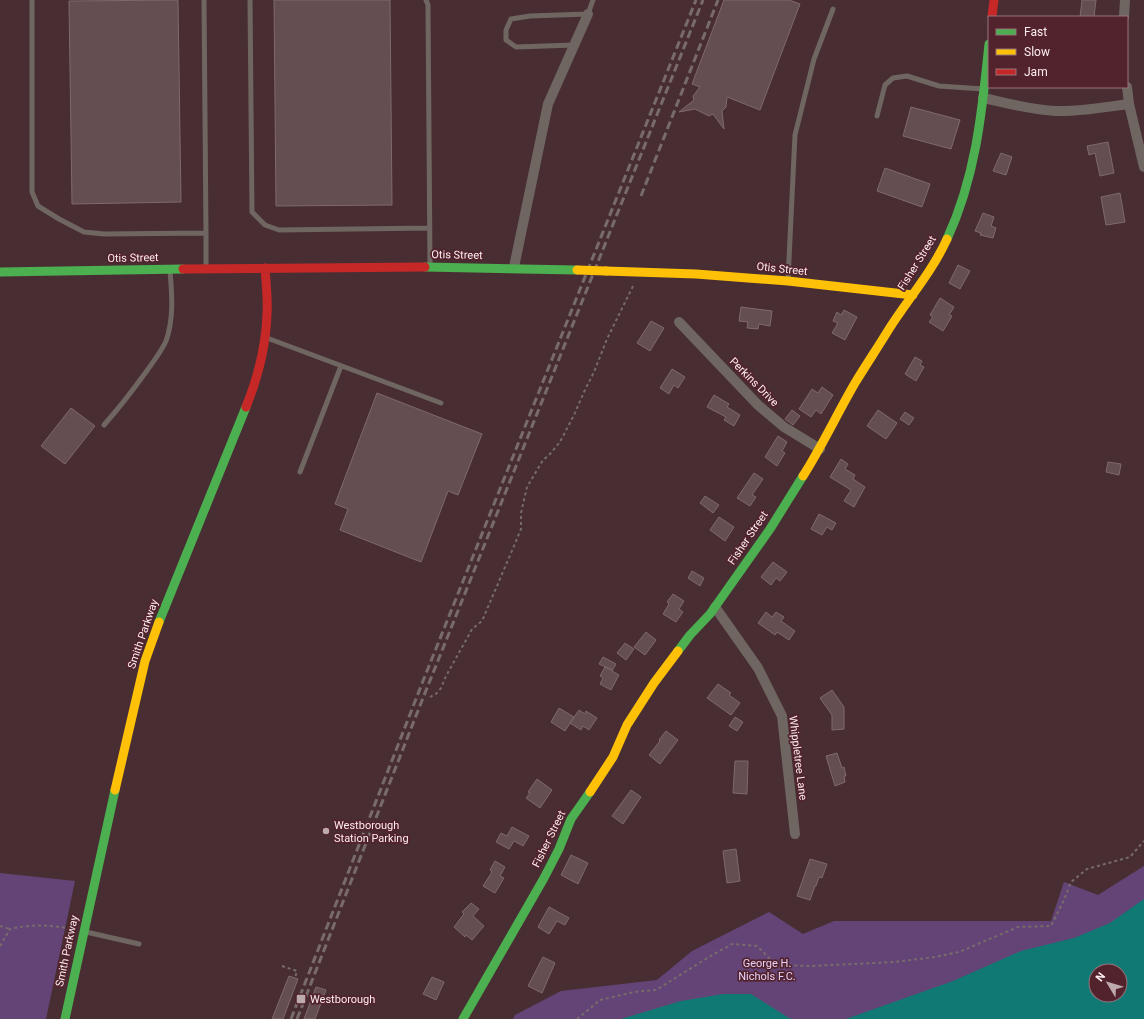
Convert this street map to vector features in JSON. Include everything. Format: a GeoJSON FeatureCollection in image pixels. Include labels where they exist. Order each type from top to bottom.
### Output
{"type":"FeatureCollection","features":[{"type":"Feature","properties":{"kind":"street"},"geometry":{"type":"LineString","coordinates":[[992,16],[994,0]]}},
{"type":"Feature","properties":{"kind":"street"},"geometry":{"type":"LineString","coordinates":[[1124,16],[1125,0]]}},
{"type":"Feature","properties":{"kind":"street"},"geometry":{"type":"LineString","coordinates":[[514,267],[548,104],[588,14]]}},
{"type":"Feature","properties":{"kind":"street","name":"Fisher Street"},"geometry":{"type":"LineString","coordinates":[[463,1019],[544,878],[559,849],[570,819],[595,786],[613,757],[627,725],[654,683],[685,641],[715,607],[770,529],[820,449],[859,378],[904,305],[913,295],[940,252],[964,197],[971,172],[980,132],[988,54]]}},
{"type":"Feature","properties":{"kind":"street"},"geometry":{"type":"LineString","coordinates":[[1127,88],[1129,104],[1144,166]]}},
{"type":"Feature","properties":{"kind":"street"},"geometry":{"type":"LineString","coordinates":[[984,94],[1032,108],[1055,111],[1129,104]]}},
{"type":"Feature","properties":{"kind":"street","name":"Otis Street"},"geometry":{"type":"LineString","coordinates":[[0,272],[365,266],[514,267],[696,274],[788,281],[913,295]]}},
{"type":"Feature","properties":{"kind":"street","name":"Smith Parkway"},"geometry":{"type":"LineString","coordinates":[[65,1019],[127,731],[145,661],[171,590],[253,389],[260,366],[266,337],[267,308],[265,268]]}},
{"type":"Feature","properties":{"kind":"street","name":"Perkins Drive"},"geometry":{"type":"LineString","coordinates":[[678,322],[758,405],[784,427],[820,449]]}},
{"type":"Feature","properties":{"kind":"street","name":"Whippletree Lane"},"geometry":{"type":"LineString","coordinates":[[715,607],[758,668],[782,716],[795,834]]}},
{"type":"Feature","properties":{"kind":"lane"},"geometry":{"type":"LineString","coordinates":[[32,0],[32,192],[38,206],[84,232],[104,234],[206,233]]}},
{"type":"Feature","properties":{"kind":"lane"},"geometry":{"type":"LineString","coordinates":[[204,0],[206,269]]}},
{"type":"Feature","properties":{"kind":"lane"},"geometry":{"type":"LineString","coordinates":[[250,0],[252,212],[265,226],[279,230],[430,228]]}},
{"type":"Feature","properties":{"kind":"lane"},"geometry":{"type":"LineString","coordinates":[[426,0],[428,5],[430,266]]}},
{"type":"Feature","properties":{"kind":"lane"},"geometry":{"type":"LineString","coordinates":[[574,46],[516,47],[506,40],[506,30],[511,19],[530,16],[588,14],[593,0]]}},
{"type":"Feature","properties":{"kind":"lane"},"geometry":{"type":"LineString","coordinates":[[788,281],[795,135],[814,59],[833,9]]}},
{"type":"Feature","properties":{"kind":"lane"},"geometry":{"type":"LineString","coordinates":[[877,116],[885,85],[893,78],[907,76],[939,86],[984,94]]}},
{"type":"Feature","properties":{"kind":"lane"},"geometry":{"type":"LineString","coordinates":[[104,424],[134,390],[166,341],[172,305],[170,270]]}},
{"type":"Feature","properties":{"kind":"lane"},"geometry":{"type":"LineString","coordinates":[[266,337],[441,403]]}},
{"type":"Feature","properties":{"kind":"lane"},"geometry":{"type":"LineString","coordinates":[[300,472],[341,366]]}},
{"type":"Feature","properties":{"kind":"lane"},"geometry":{"type":"LineString","coordinates":[[83,932],[139,944]]}},
{"type":"Feature","properties":{"kind":"path"},"geometry":{"type":"LineString","coordinates":[[430,697],[437,693],[441,688],[470,633],[482,621],[521,529],[520,513],[527,487],[543,460],[560,442],[594,372],[607,339],[639,272]]}},
{"type":"Feature","properties":{"kind":"path"},"geometry":{"type":"LineString","coordinates":[[577,1019],[600,1000],[634,992],[656,990],[732,944],[757,946],[776,965],[811,966],[895,962],[935,957],[959,952],[1018,927],[1051,926],[1071,882],[1088,869],[1130,857],[1144,841]]}},
{"type":"Feature","properties":{"kind":"path"},"geometry":{"type":"LineString","coordinates":[[0,926],[10,929],[39,925],[57,926],[83,932]]}},
{"type":"Feature","properties":{"kind":"path"},"geometry":{"type":"LineString","coordinates":[[0,946],[10,929]]}},
{"type":"Feature","properties":{"kind":"path"},"geometry":{"type":"LineString","coordinates":[[282,966],[297,971],[295,978]]}},
{"type":"Feature","properties":{"kind":"green space","name":"George H. Nichols F.C."},"geometry":{"type":"Polygon","coordinates":[[[1144,866],[1144,1019],[513,1019],[515,1015],[561,991],[657,980],[692,951],[769,912],[803,934],[834,921],[1051,921],[1064,882],[1098,895],[1144,866]]]}},
{"type":"Feature","properties":{"kind":"green space"},"geometry":{"type":"Polygon","coordinates":[[[0,873],[75,881],[46,1019],[0,1019],[0,873]]]}},
{"type":"Feature","properties":{"kind":"water"},"geometry":{"type":"Polygon","coordinates":[[[1144,899],[1144,1019],[846,1019],[953,981],[1021,951],[1074,938],[1110,923],[1144,899]]]}},
{"type":"Feature","properties":{"kind":"water"},"geometry":{"type":"Polygon","coordinates":[[[723,994],[751,994],[789,1018],[794,1019],[621,1019],[681,1001],[723,994]]]}},
{"type":"Feature","properties":{"kind":"building"},"geometry":{"type":"Polygon","coordinates":[[[178,0],[181,202],[72,204],[69,1],[178,0]]]}},
{"type":"Feature","properties":{"kind":"building"},"geometry":{"type":"Polygon","coordinates":[[[274,0],[390,0],[392,205],[276,206],[274,0]]]}},
{"type":"Feature","properties":{"kind":"building"},"geometry":{"type":"Polygon","coordinates":[[[724,0],[789,0],[800,4],[760,110],[727,97],[726,107],[722,111],[724,129],[713,114],[709,116],[695,109],[679,112],[694,100],[693,96],[700,87],[692,84],[724,0]]]}},
{"type":"Feature","properties":{"kind":"building"},"geometry":{"type":"Polygon","coordinates":[[[1082,0],[1096,0],[1094,16],[1080,16],[1082,0]]]}},
{"type":"Feature","properties":{"kind":"building"},"geometry":{"type":"Polygon","coordinates":[[[911,107],[960,120],[951,149],[903,136],[911,107]]]}},
{"type":"Feature","properties":{"kind":"building"},"geometry":{"type":"Polygon","coordinates":[[[1108,142],[1114,173],[1100,176],[1095,153],[1089,155],[1087,146],[1108,142]]]}},
{"type":"Feature","properties":{"kind":"building"},"geometry":{"type":"Polygon","coordinates":[[[1001,153],[1012,157],[1006,175],[993,171],[1001,153]]]}},
{"type":"Feature","properties":{"kind":"building"},"geometry":{"type":"Polygon","coordinates":[[[885,168],[930,184],[922,207],[877,191],[885,168]]]}},
{"type":"Feature","properties":{"kind":"building"},"geometry":{"type":"Polygon","coordinates":[[[1120,193],[1125,222],[1106,225],[1101,197],[1120,193]]]}},
{"type":"Feature","properties":{"kind":"building"},"geometry":{"type":"Polygon","coordinates":[[[983,213],[994,217],[991,226],[996,228],[993,238],[980,235],[981,233],[975,231],[983,213]]]}},
{"type":"Feature","properties":{"kind":"building"},"geometry":{"type":"Polygon","coordinates":[[[958,265],[970,271],[960,289],[949,283],[958,265]]]}},
{"type":"Feature","properties":{"kind":"building"},"geometry":{"type":"Polygon","coordinates":[[[940,298],[954,307],[949,315],[952,316],[943,331],[929,322],[933,317],[930,315],[940,298]]]}},
{"type":"Feature","properties":{"kind":"building"},"geometry":{"type":"Polygon","coordinates":[[[741,307],[772,311],[770,326],[759,324],[758,329],[747,328],[748,322],[739,321],[741,307]]]}},
{"type":"Feature","properties":{"kind":"building"},"geometry":{"type":"Polygon","coordinates":[[[844,310],[857,317],[845,340],[832,333],[838,323],[833,321],[837,312],[841,315],[844,310]]]}},
{"type":"Feature","properties":{"kind":"building"},"geometry":{"type":"Polygon","coordinates":[[[651,321],[664,328],[650,351],[637,343],[651,321]]]}},
{"type":"Feature","properties":{"kind":"building"},"geometry":{"type":"Polygon","coordinates":[[[915,357],[922,361],[920,365],[924,367],[916,381],[905,374],[915,357]]]}},
{"type":"Feature","properties":{"kind":"building"},"geometry":{"type":"Polygon","coordinates":[[[672,369],[685,377],[678,388],[674,385],[669,394],[660,388],[672,369]]]}},
{"type":"Feature","properties":{"kind":"building"},"geometry":{"type":"Polygon","coordinates":[[[822,387],[833,395],[821,414],[816,410],[811,417],[799,409],[812,389],[818,393],[822,387]]]}},
{"type":"Feature","properties":{"kind":"building"},"geometry":{"type":"Polygon","coordinates":[[[377,393],[482,434],[458,495],[448,491],[421,562],[340,530],[348,509],[335,504],[377,393]]]}},
{"type":"Feature","properties":{"kind":"building"},"geometry":{"type":"Polygon","coordinates":[[[714,395],[729,404],[727,407],[740,415],[734,426],[724,420],[726,417],[707,407],[714,395]]]}},
{"type":"Feature","properties":{"kind":"building"},"geometry":{"type":"Polygon","coordinates":[[[71,408],[95,426],[65,464],[41,446],[71,408]]]}},
{"type":"Feature","properties":{"kind":"building"},"geometry":{"type":"Polygon","coordinates":[[[792,410],[800,416],[793,425],[785,419],[792,410]]]}},
{"type":"Feature","properties":{"kind":"building"},"geometry":{"type":"Polygon","coordinates":[[[878,410],[897,423],[886,439],[867,426],[878,410]]]}},
{"type":"Feature","properties":{"kind":"building"},"geometry":{"type":"Polygon","coordinates":[[[905,412],[914,418],[909,425],[900,419],[905,412]]]}},
{"type":"Feature","properties":{"kind":"building"},"geometry":{"type":"Polygon","coordinates":[[[778,436],[787,442],[782,451],[785,453],[777,466],[765,457],[778,436]]]}},
{"type":"Feature","properties":{"kind":"building"},"geometry":{"type":"Polygon","coordinates":[[[841,459],[848,464],[845,469],[855,475],[853,479],[865,487],[854,507],[844,501],[851,490],[830,477],[841,459]]]}},
{"type":"Feature","properties":{"kind":"building"},"geometry":{"type":"Polygon","coordinates":[[[1108,462],[1121,464],[1119,475],[1106,472],[1108,462]]]}},
{"type":"Feature","properties":{"kind":"building"},"geometry":{"type":"Polygon","coordinates":[[[754,473],[763,479],[752,495],[756,497],[750,506],[737,498],[754,473]]]}},
{"type":"Feature","properties":{"kind":"building"},"geometry":{"type":"Polygon","coordinates":[[[705,496],[719,505],[713,513],[700,503],[705,496]]]}},
{"type":"Feature","properties":{"kind":"building"},"geometry":{"type":"Polygon","coordinates":[[[819,514],[836,523],[832,530],[827,527],[822,535],[811,529],[819,514]]]}},
{"type":"Feature","properties":{"kind":"building"},"geometry":{"type":"Polygon","coordinates":[[[719,517],[734,527],[725,541],[710,530],[719,517]]]}},
{"type":"Feature","properties":{"kind":"building"},"geometry":{"type":"Polygon","coordinates":[[[773,562],[787,572],[780,581],[776,578],[771,585],[761,577],[773,562]]]}},
{"type":"Feature","properties":{"kind":"building"},"geometry":{"type":"Polygon","coordinates":[[[692,571],[704,578],[700,586],[688,578],[692,571]]]}},
{"type":"Feature","properties":{"kind":"building"},"geometry":{"type":"Polygon","coordinates":[[[673,594],[684,601],[679,609],[683,612],[676,622],[663,614],[669,604],[667,602],[673,594]]]}},
{"type":"Feature","properties":{"kind":"building"},"geometry":{"type":"Polygon","coordinates":[[[766,612],[772,617],[776,612],[784,617],[781,621],[795,631],[789,640],[777,632],[775,635],[758,623],[766,612]]]}},
{"type":"Feature","properties":{"kind":"building"},"geometry":{"type":"Polygon","coordinates":[[[646,632],[656,640],[645,655],[634,647],[646,632]]]}},
{"type":"Feature","properties":{"kind":"building"},"geometry":{"type":"Polygon","coordinates":[[[625,643],[634,649],[626,660],[617,653],[625,643]]]}},
{"type":"Feature","properties":{"kind":"building"},"geometry":{"type":"Polygon","coordinates":[[[603,657],[616,664],[612,671],[619,675],[611,690],[600,684],[603,678],[600,676],[605,667],[612,670],[599,664],[603,657]]]}},
{"type":"Feature","properties":{"kind":"building"},"geometry":{"type":"Polygon","coordinates":[[[718,684],[731,693],[729,695],[740,703],[731,715],[707,698],[718,684]]]}},
{"type":"Feature","properties":{"kind":"building"},"geometry":{"type":"Polygon","coordinates":[[[832,690],[844,707],[844,729],[832,730],[832,715],[820,698],[832,690]]]}},
{"type":"Feature","properties":{"kind":"building"},"geometry":{"type":"Polygon","coordinates":[[[559,708],[574,717],[565,731],[551,722],[559,708]]]}},
{"type":"Feature","properties":{"kind":"building"},"geometry":{"type":"Polygon","coordinates":[[[579,710],[585,714],[586,711],[597,718],[589,730],[583,726],[581,730],[570,723],[579,710]]]}},
{"type":"Feature","properties":{"kind":"building"},"geometry":{"type":"Polygon","coordinates":[[[735,717],[743,722],[737,731],[729,726],[735,717]]]}},
{"type":"Feature","properties":{"kind":"building"},"geometry":{"type":"Polygon","coordinates":[[[666,731],[678,740],[660,764],[649,755],[666,731]]]}},
{"type":"Feature","properties":{"kind":"building"},"geometry":{"type":"Polygon","coordinates":[[[837,753],[842,768],[844,767],[846,776],[844,776],[845,782],[835,786],[826,756],[837,753]]]}},
{"type":"Feature","properties":{"kind":"building"},"geometry":{"type":"Polygon","coordinates":[[[735,761],[748,761],[747,794],[733,793],[735,761]]]}},
{"type":"Feature","properties":{"kind":"building"},"geometry":{"type":"Polygon","coordinates":[[[537,779],[552,790],[540,808],[526,798],[530,793],[528,792],[537,779]]]}},
{"type":"Feature","properties":{"kind":"building"},"geometry":{"type":"Polygon","coordinates":[[[631,790],[641,797],[623,824],[612,816],[631,790]]]}},
{"type":"Feature","properties":{"kind":"building"},"geometry":{"type":"Polygon","coordinates":[[[512,827],[529,836],[523,846],[514,841],[509,849],[496,842],[501,833],[507,836],[512,827]]]}},
{"type":"Feature","properties":{"kind":"building"},"geometry":{"type":"Polygon","coordinates":[[[736,849],[740,881],[727,883],[723,851],[736,849]]]}},
{"type":"Feature","properties":{"kind":"building"},"geometry":{"type":"Polygon","coordinates":[[[571,855],[588,863],[578,884],[561,875],[571,855]]]}},
{"type":"Feature","properties":{"kind":"building"},"geometry":{"type":"Polygon","coordinates":[[[810,859],[827,864],[822,878],[819,877],[810,900],[797,896],[810,859]]]}},
{"type":"Feature","properties":{"kind":"building"},"geometry":{"type":"Polygon","coordinates":[[[495,861],[505,867],[500,876],[504,878],[495,893],[483,886],[492,872],[490,870],[495,861]]]}},
{"type":"Feature","properties":{"kind":"building"},"geometry":{"type":"Polygon","coordinates":[[[471,903],[479,909],[473,916],[484,926],[472,940],[466,935],[465,937],[454,927],[464,914],[462,912],[471,903]]]}},
{"type":"Feature","properties":{"kind":"building"},"geometry":{"type":"Polygon","coordinates":[[[549,907],[569,918],[565,925],[557,921],[549,934],[538,927],[549,907]]]}},
{"type":"Feature","properties":{"kind":"building"},"geometry":{"type":"Polygon","coordinates":[[[543,957],[555,963],[542,993],[528,986],[543,957]]]}},
{"type":"Feature","properties":{"kind":"building"},"geometry":{"type":"Polygon","coordinates":[[[289,976],[298,979],[283,1019],[272,1019],[289,976]]]}},
{"type":"Feature","properties":{"kind":"building"},"geometry":{"type":"Polygon","coordinates":[[[432,977],[444,982],[436,1000],[423,994],[432,977]]]}},
{"type":"Feature","properties":{"kind":"building"},"geometry":{"type":"Polygon","coordinates":[[[316,987],[326,990],[315,1019],[304,1019],[316,987]]]}},
{"type":"Feature","properties":{"kind":"railway"},"geometry":{"type":"LineString","coordinates":[[291,1019],[423,681],[696,0]]}},
{"type":"Feature","properties":{"kind":"railway"},"geometry":{"type":"LineString","coordinates":[[297,1019],[423,698],[703,0]]}},
{"type":"Feature","properties":{"kind":"railway"},"geometry":{"type":"LineString","coordinates":[[641,196],[718,0]]}},
{"type":"Feature","properties":{"kind":"traffic: fast"},"geometry":{"type":"LineString","coordinates":[[947,239],[965,192],[971,168],[984,94],[988,54]]}},
{"type":"Feature","properties":{"kind":"traffic: fast"},"geometry":{"type":"LineString","coordinates":[[425,267],[577,270]]}},
{"type":"Feature","properties":{"kind":"traffic: fast"},"geometry":{"type":"LineString","coordinates":[[0,272],[183,269]]}},
{"type":"Feature","properties":{"kind":"traffic: fast"},"geometry":{"type":"LineString","coordinates":[[159,622],[246,407]]}},
{"type":"Feature","properties":{"kind":"traffic: fast"},"geometry":{"type":"LineString","coordinates":[[678,651],[690,635],[710,614],[770,529],[803,476]]}},
{"type":"Feature","properties":{"kind":"traffic: fast"},"geometry":{"type":"LineString","coordinates":[[65,1019],[115,790]]}},
{"type":"Feature","properties":{"kind":"traffic: fast"},"geometry":{"type":"LineString","coordinates":[[463,1019],[544,878],[559,849],[571,819],[590,792]]}},
{"type":"Feature","properties":{"kind":"traffic: slow"},"geometry":{"type":"LineString","coordinates":[[803,476],[855,383],[896,318],[927,274],[947,239]]}},
{"type":"Feature","properties":{"kind":"traffic: slow"},"geometry":{"type":"LineString","coordinates":[[577,270],[606,271]]}},
{"type":"Feature","properties":{"kind":"traffic: slow"},"geometry":{"type":"LineString","coordinates":[[606,271],[696,274],[788,281],[913,295]]}},
{"type":"Feature","properties":{"kind":"traffic: slow"},"geometry":{"type":"LineString","coordinates":[[115,790],[145,661],[159,622]]}},
{"type":"Feature","properties":{"kind":"traffic: slow"},"geometry":{"type":"LineString","coordinates":[[590,792],[613,757],[627,725],[654,683],[678,651]]}},
{"type":"Feature","properties":{"kind":"traffic: jam"},"geometry":{"type":"LineString","coordinates":[[992,16],[994,0]]}},
{"type":"Feature","properties":{"kind":"traffic: jam"},"geometry":{"type":"LineString","coordinates":[[183,269],[425,267]]}},
{"type":"Feature","properties":{"kind":"traffic: jam"},"geometry":{"type":"LineString","coordinates":[[246,407],[258,373],[265,338],[267,303],[265,268]]}},
{"type":"Feature","properties":{"kind":"place","name":"Westborough Station Parking"},"geometry":{"type":"Point","coordinates":[326,831]}},
{"type":"Feature","properties":{"kind":"place","name":"Westborough"},"geometry":{"type":"Point","coordinates":[301,999]}}]}
